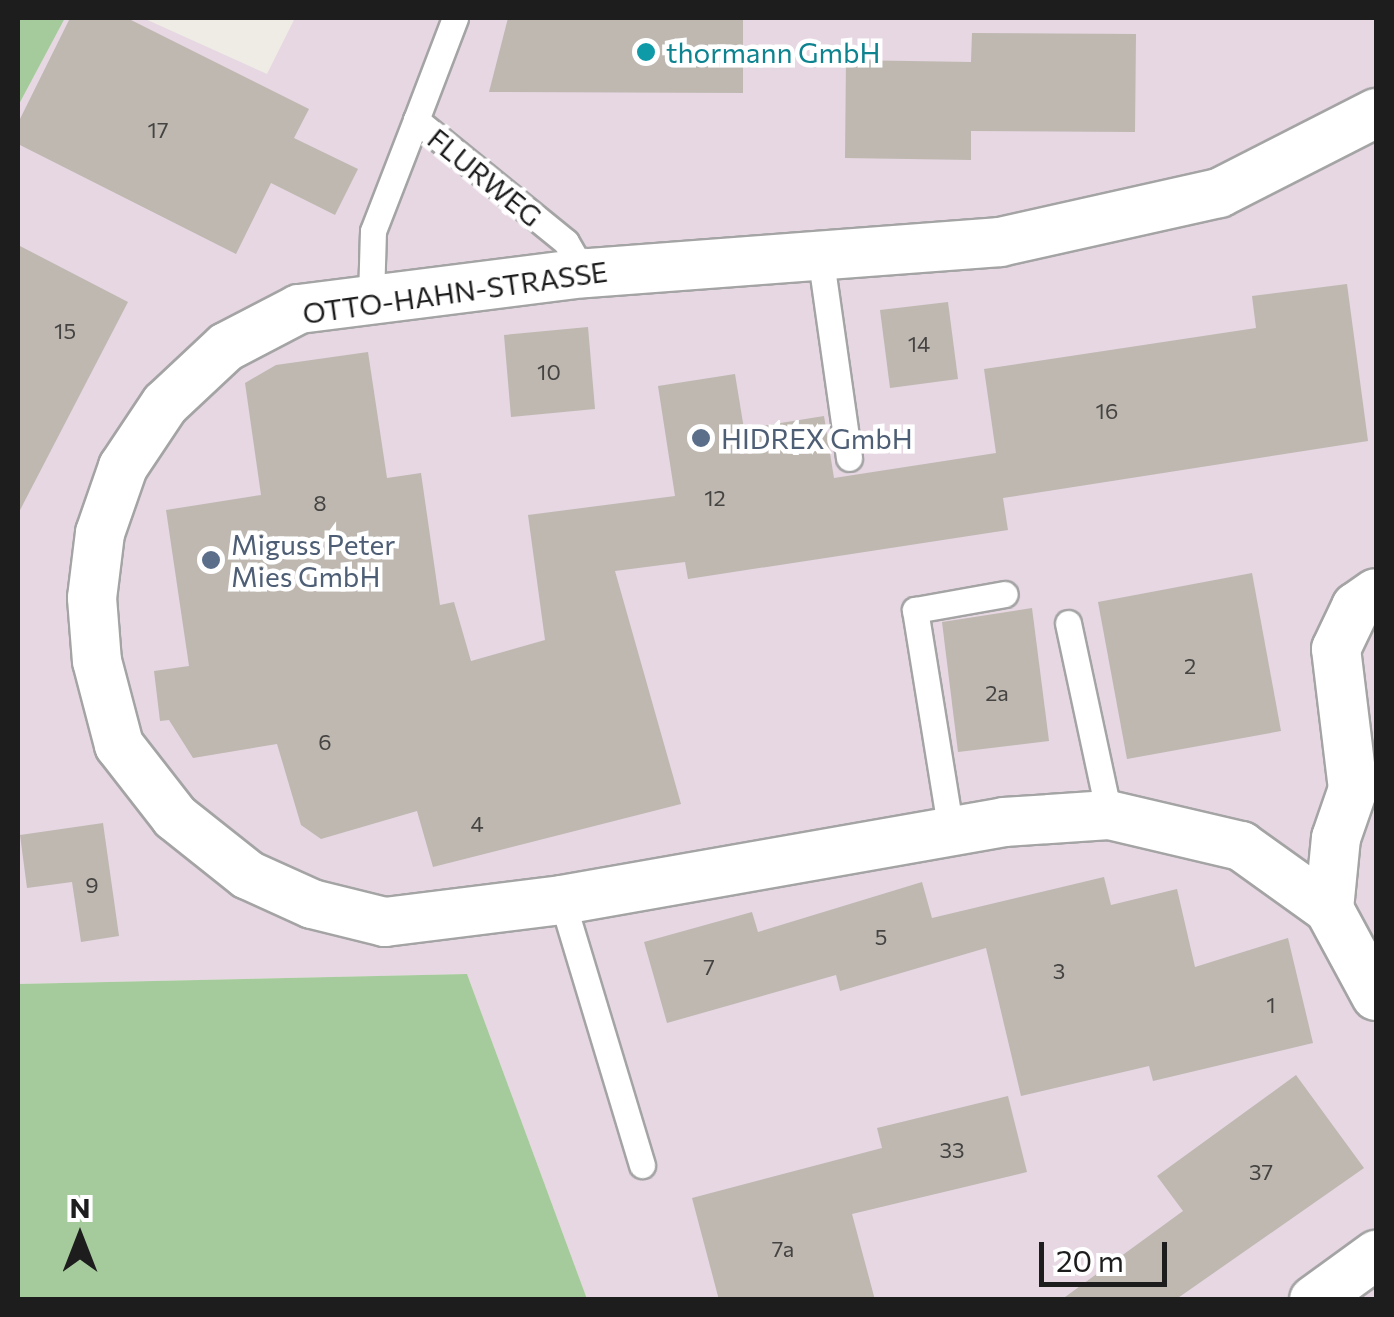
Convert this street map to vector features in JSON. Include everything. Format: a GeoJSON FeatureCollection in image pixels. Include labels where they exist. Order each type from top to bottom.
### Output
{"type":"FeatureCollection","features":[{"type":"Feature","properties":{"kind":"street","name":"OTTO-HAHN-STRASSE"},"geometry":{"type":"LineString","coordinates":[[1376,113],[1219,193],[1000,242],[584,273],[299,309],[226,347],[164,404],[123,467],[100,533],[92,598],[97,662],[120,745],[175,817],[248,875],[312,904],[386,922],[562,900],[952,832],[1109,815],[1240,846],[1330,909],[1376,996]]}},
{"type":"Feature","properties":{"kind":"street"},"geometry":{"type":"LineString","coordinates":[[1330,909],[1336,838],[1352,789],[1336,649],[1356,606],[1376,593]]}},
{"type":"Feature","properties":{"kind":"street"},"geometry":{"type":"LineString","coordinates":[[1314,1300],[1376,1255]]}},
{"type":"Feature","properties":{"kind":"lane","name":"FLURWEG"},"geometry":{"type":"LineString","coordinates":[[455,18],[416,120],[566,242],[584,273]]}},
{"type":"Feature","properties":{"kind":"lane"},"geometry":{"type":"LineString","coordinates":[[371,298],[373,231],[416,120]]}},
{"type":"Feature","properties":{"kind":"lane"},"geometry":{"type":"LineString","coordinates":[[820,254],[849,458]]}},
{"type":"Feature","properties":{"kind":"lane"},"geometry":{"type":"LineString","coordinates":[[952,832],[915,610],[1005,594]]}},
{"type":"Feature","properties":{"kind":"lane"},"geometry":{"type":"LineString","coordinates":[[1068,623],[1109,815]]}},
{"type":"Feature","properties":{"kind":"lane"},"geometry":{"type":"LineString","coordinates":[[562,900],[642,1165]]}},
{"type":"Feature","properties":{"kind":"shaded area"},"geometry":{"type":"Polygon","coordinates":[[[65,18],[143,18],[267,74],[295,18],[1376,18],[1376,1299],[587,1299],[467,974],[18,984],[18,106],[65,18]]]}},
{"type":"Feature","properties":{"kind":"green space"},"geometry":{"type":"Polygon","coordinates":[[[18,18],[65,18],[18,106],[18,18]]]}},
{"type":"Feature","properties":{"kind":"green space"},"geometry":{"type":"Polygon","coordinates":[[[467,974],[587,1299],[18,1299],[18,984],[467,974]]]}},
{"type":"Feature","properties":{"kind":"building"},"geometry":{"type":"Polygon","coordinates":[[[70,18],[127,18],[309,109],[294,138],[358,169],[335,215],[271,183],[236,254],[18,144],[18,123],[70,18]]]}},
{"type":"Feature","properties":{"kind":"building","name":"thormann GmbH"},"geometry":{"type":"Polygon","coordinates":[[[508,18],[743,18],[743,93],[489,92],[508,18]]]}},
{"type":"Feature","properties":{"kind":"building"},"geometry":{"type":"Polygon","coordinates":[[[972,33],[1136,34],[1135,132],[971,131],[971,160],[845,158],[846,60],[971,62],[972,33]]]}},
{"type":"Feature","properties":{"kind":"building"},"geometry":{"type":"Polygon","coordinates":[[[18,245],[128,302],[18,514],[18,245]]]}},
{"type":"Feature","properties":{"kind":"building"},"geometry":{"type":"Polygon","coordinates":[[[1347,284],[1368,441],[1003,498],[1008,530],[688,579],[685,562],[615,571],[681,804],[433,867],[417,811],[321,839],[301,825],[277,744],[193,758],[169,720],[160,721],[154,671],[189,666],[166,510],[261,495],[245,383],[276,365],[368,352],[387,478],[421,473],[440,605],[454,602],[471,661],[545,640],[528,515],[675,496],[658,386],[735,374],[744,429],[824,416],[834,478],[996,453],[984,369],[1256,328],[1252,296],[1347,284]]]}},
{"type":"Feature","properties":{"kind":"building"},"geometry":{"type":"Polygon","coordinates":[[[948,302],[958,379],[890,388],[880,310],[948,302]]]}},
{"type":"Feature","properties":{"kind":"building"},"geometry":{"type":"Polygon","coordinates":[[[588,327],[595,409],[511,417],[504,335],[588,327]]]}},
{"type":"Feature","properties":{"kind":"building"},"geometry":{"type":"Polygon","coordinates":[[[1252,573],[1281,731],[1127,759],[1098,602],[1252,573]]]}},
{"type":"Feature","properties":{"kind":"building"},"geometry":{"type":"Polygon","coordinates":[[[1032,608],[1049,741],[958,752],[942,622],[1032,608]]]}},
{"type":"Feature","properties":{"kind":"building"},"geometry":{"type":"Polygon","coordinates":[[[103,823],[119,936],[81,942],[72,882],[27,888],[20,835],[103,823]]]}},
{"type":"Feature","properties":{"kind":"building"},"geometry":{"type":"Polygon","coordinates":[[[1104,877],[1111,905],[1177,889],[1195,967],[1288,938],[1313,1043],[1153,1081],[1149,1066],[1021,1096],[986,948],[840,991],[836,975],[667,1023],[644,942],[752,912],[758,932],[922,882],[932,918],[1104,877]]]}},
{"type":"Feature","properties":{"kind":"building"},"geometry":{"type":"Polygon","coordinates":[[[1296,1075],[1364,1168],[1175,1300],[1061,1300],[1183,1211],[1157,1176],[1296,1075]]]}},
{"type":"Feature","properties":{"kind":"building"},"geometry":{"type":"Polygon","coordinates":[[[1008,1096],[1027,1172],[852,1214],[875,1300],[719,1300],[692,1198],[882,1148],[877,1128],[1008,1096]]]}},
{"type":"Feature","properties":{"kind":"place","name":"thormann GmbH"},"geometry":{"type":"Point","coordinates":[646,52]}},
{"type":"Feature","properties":{"kind":"place","name":"HIDREX GmbH"},"geometry":{"type":"Point","coordinates":[701,438]}},
{"type":"Feature","properties":{"kind":"place","name":"Miguss Peter Mies GmbH"},"geometry":{"type":"Point","coordinates":[211,560]}}]}
